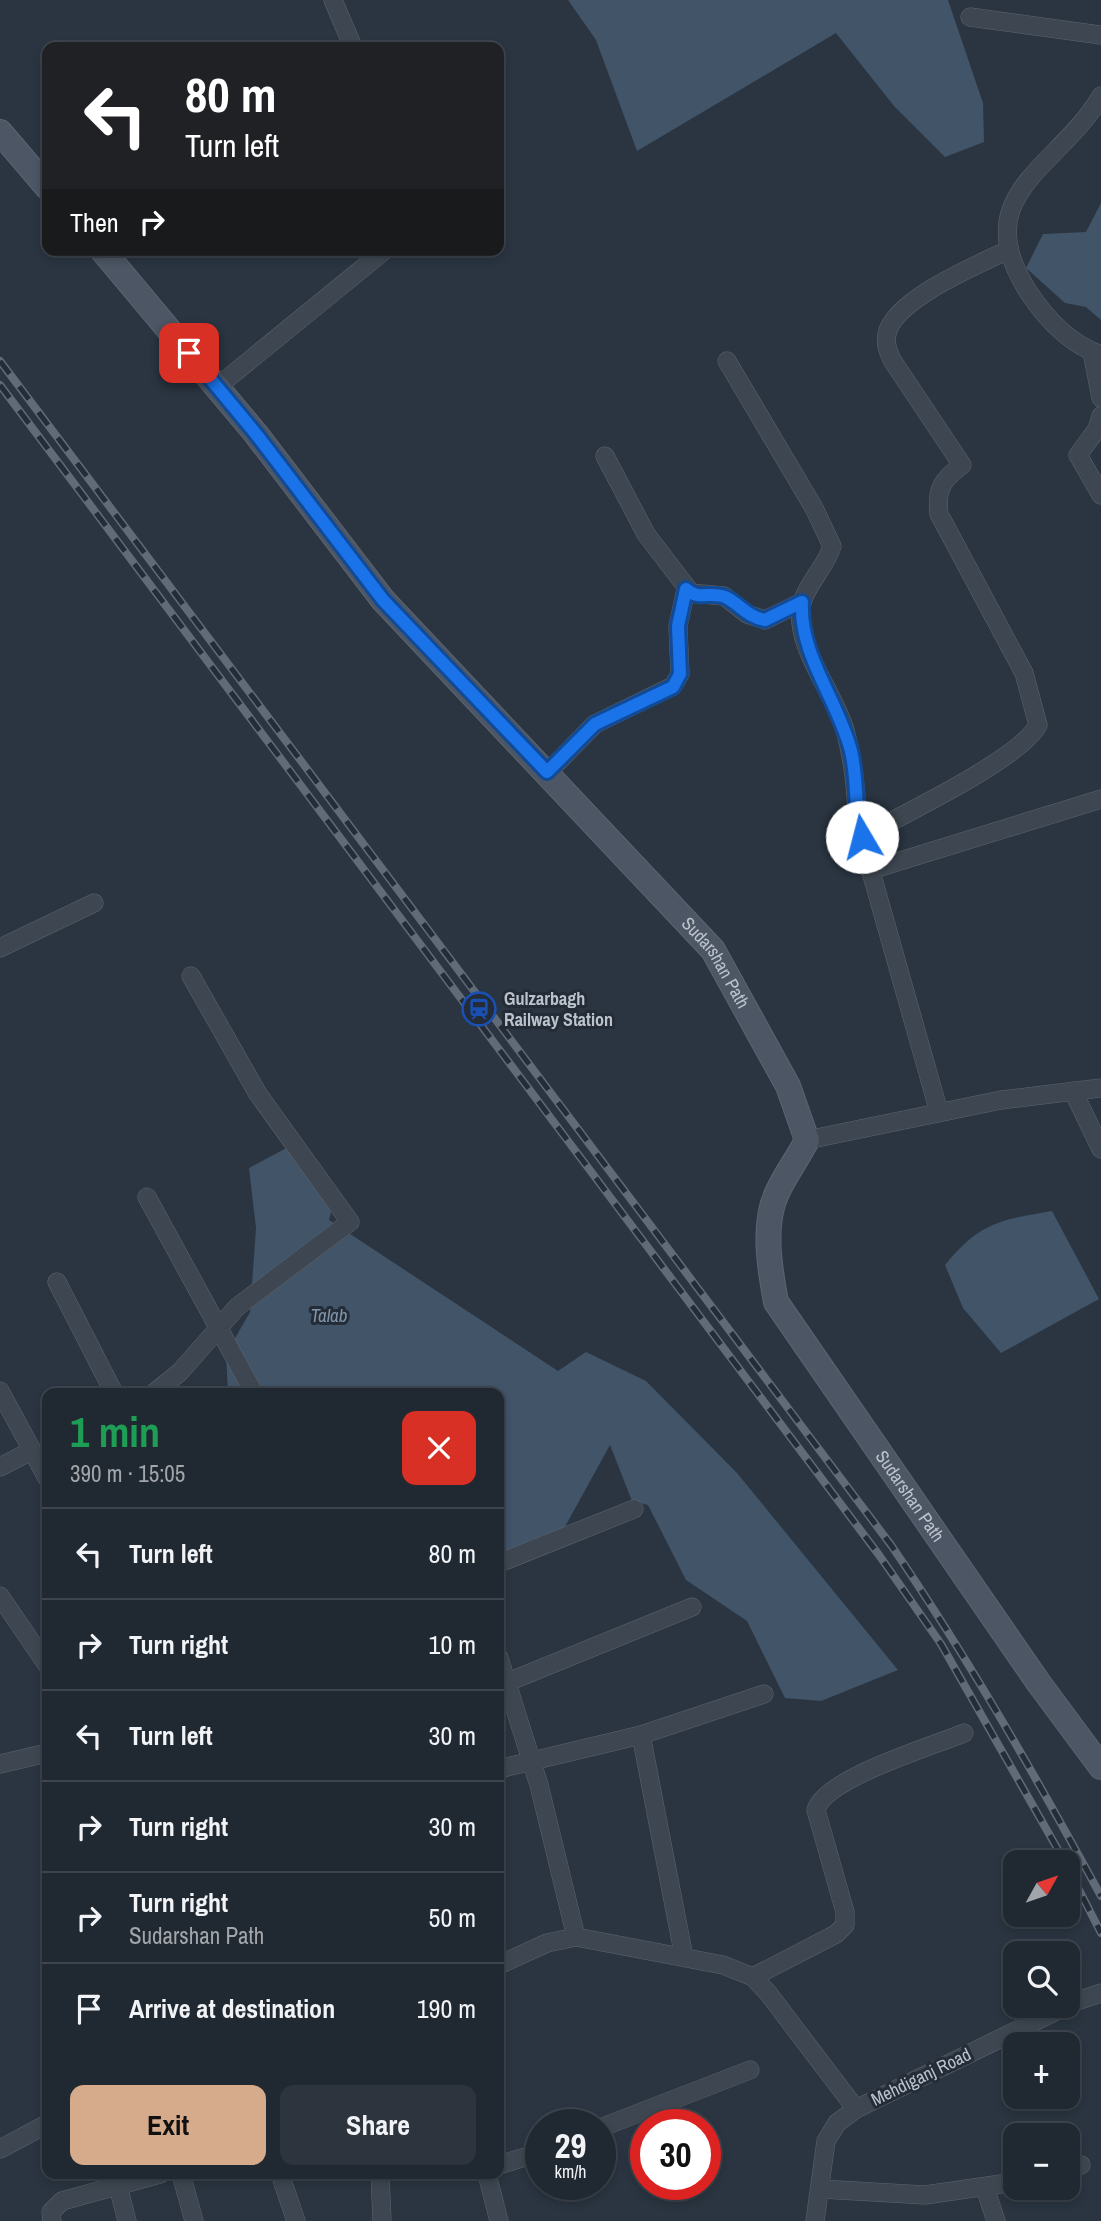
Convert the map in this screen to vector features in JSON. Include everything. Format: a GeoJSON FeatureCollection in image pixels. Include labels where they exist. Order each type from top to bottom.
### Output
{"type":"FeatureCollection","features":[{"type":"Feature","properties":{"kind":"main road"},"geometry":{"type":"LineString","coordinates":[[0,132],[42,181]]}},
{"type":"Feature","properties":{"kind":"main road","name":"Sudarshan Path"},"geometry":{"type":"LineString","coordinates":[[107,256],[217,387],[383,600],[713,950],[788,1086],[807,1140],[775,1195],[770,1223],[770,1269],[776,1302],[1038,1682],[1101,1768]]}},
{"type":"Feature","properties":{"kind":"street"},"geometry":{"type":"LineString","coordinates":[[333,0],[351,42]]}},
{"type":"Feature","properties":{"kind":"street"},"geometry":{"type":"LineString","coordinates":[[970,17],[1101,35]]}},
{"type":"Feature","properties":{"kind":"street"},"geometry":{"type":"LineString","coordinates":[[1101,96],[1063,144],[1019,189],[1011,207],[1008,250],[1018,276],[1033,300],[1064,335],[1096,353],[1101,398]]}},
{"type":"Feature","properties":{"kind":"street"},"geometry":{"type":"LineString","coordinates":[[862,837],[999,759],[1034,734],[1038,725],[1024,673],[939,514],[937,496],[940,485],[962,465],[898,368],[886,345],[887,330],[917,298],[939,284],[1008,250]]}},
{"type":"Feature","properties":{"kind":"street"},"geometry":{"type":"LineString","coordinates":[[217,387],[378,256]]}},
{"type":"Feature","properties":{"kind":"street"},"geometry":{"type":"LineString","coordinates":[[605,456],[646,534],[686,589],[700,596],[724,596],[747,614],[765,620],[802,602],[828,560],[832,546],[814,508],[727,361]]}},
{"type":"Feature","properties":{"kind":"street"},"geometry":{"type":"LineString","coordinates":[[1101,416],[1097,429],[1078,455],[1101,495]]}},
{"type":"Feature","properties":{"kind":"street"},"geometry":{"type":"LineString","coordinates":[[547,772],[595,724],[673,687],[680,674],[678,626],[686,589]]}},
{"type":"Feature","properties":{"kind":"street"},"geometry":{"type":"LineString","coordinates":[[802,602],[803,634],[835,702],[851,752],[862,837],[939,1112]]}},
{"type":"Feature","properties":{"kind":"street"},"geometry":{"type":"LineString","coordinates":[[871,870],[1101,799]]}},
{"type":"Feature","properties":{"kind":"street"},"geometry":{"type":"LineString","coordinates":[[0,948],[94,904]]}},
{"type":"Feature","properties":{"kind":"street"},"geometry":{"type":"LineString","coordinates":[[178,1386],[200,1345],[237,1307],[350,1222],[258,1094],[191,976]]}},
{"type":"Feature","properties":{"kind":"street"},"geometry":{"type":"LineString","coordinates":[[807,1140],[939,1112],[1101,1088]]}},
{"type":"Feature","properties":{"kind":"street"},"geometry":{"type":"LineString","coordinates":[[1073,1091],[1101,1149]]}},
{"type":"Feature","properties":{"kind":"street"},"geometry":{"type":"LineString","coordinates":[[147,1196],[251,1388]]}},
{"type":"Feature","properties":{"kind":"street"},"geometry":{"type":"LineString","coordinates":[[57,1282],[111,1388]]}},
{"type":"Feature","properties":{"kind":"street"},"geometry":{"type":"LineString","coordinates":[[0,1391],[38,1454],[0,1467]]}},
{"type":"Feature","properties":{"kind":"street"},"geometry":{"type":"LineString","coordinates":[[504,1561],[634,1509]]}},
{"type":"Feature","properties":{"kind":"street"},"geometry":{"type":"LineString","coordinates":[[0,1596],[42,1658]]}},
{"type":"Feature","properties":{"kind":"street"},"geometry":{"type":"LineString","coordinates":[[509,1682],[692,1607]]}},
{"type":"Feature","properties":{"kind":"street"},"geometry":{"type":"LineString","coordinates":[[504,1670],[531,1760],[576,1937]]}},
{"type":"Feature","properties":{"kind":"street"},"geometry":{"type":"LineString","coordinates":[[504,1768],[641,1735],[764,1694]]}},
{"type":"Feature","properties":{"kind":"street"},"geometry":{"type":"LineString","coordinates":[[752,1977],[836,1934],[845,1925],[845,1913],[816,1810],[818,1802],[830,1791],[874,1769],[964,1733]]}},
{"type":"Feature","properties":{"kind":"street"},"geometry":{"type":"LineString","coordinates":[[641,1735],[684,1956]]}},
{"type":"Feature","properties":{"kind":"street"},"geometry":{"type":"LineString","coordinates":[[0,1764],[42,1754]]}},
{"type":"Feature","properties":{"kind":"street"},"geometry":{"type":"LineString","coordinates":[[504,1963],[547,1942],[576,1937],[684,1956],[723,1965],[752,1977],[856,2109]]}},
{"type":"Feature","properties":{"kind":"street","name":"Mehdiganj Road"},"geometry":{"type":"LineString","coordinates":[[816,2221],[826,2141],[831,2131],[856,2109],[1077,2001],[1101,1993]]}},
{"type":"Feature","properties":{"kind":"street"},"geometry":{"type":"LineString","coordinates":[[616,2121],[750,2070]]}},
{"type":"Feature","properties":{"kind":"street"},"geometry":{"type":"LineString","coordinates":[[0,2150],[42,2127]]}},
{"type":"Feature","properties":{"kind":"street"},"geometry":{"type":"LineString","coordinates":[[504,2163],[525,2157]]}},
{"type":"Feature","properties":{"kind":"street"},"geometry":{"type":"LineString","coordinates":[[52,2221],[51,2212],[62,2201],[142,2179]]}},
{"type":"Feature","properties":{"kind":"street"},"geometry":{"type":"LineString","coordinates":[[182,2179],[194,2221]]}},
{"type":"Feature","properties":{"kind":"street"},"geometry":{"type":"LineString","coordinates":[[282,2179],[296,2221]]}},
{"type":"Feature","properties":{"kind":"street"},"geometry":{"type":"LineString","coordinates":[[380,2179],[382,2221]]}},
{"type":"Feature","properties":{"kind":"street"},"geometry":{"type":"LineString","coordinates":[[487,2179],[499,2221]]}},
{"type":"Feature","properties":{"kind":"street"},"geometry":{"type":"LineString","coordinates":[[821,2189],[925,2194],[1003,2184]]}},
{"type":"Feature","properties":{"kind":"street"},"geometry":{"type":"LineString","coordinates":[[117,2186],[127,2221]]}},
{"type":"Feature","properties":{"kind":"street"},"geometry":{"type":"LineString","coordinates":[[985,2188],[996,2221]]}},
{"type":"Feature","properties":{"kind":"water"},"geometry":{"type":"Polygon","coordinates":[[[568,0],[948,0],[983,103],[984,142],[945,157],[894,106],[836,33],[637,151],[596,40],[568,0]]]}},
{"type":"Feature","properties":{"kind":"water"},"geometry":{"type":"Polygon","coordinates":[[[1101,203],[1101,320],[1086,307],[1065,303],[1026,268],[1043,234],[1086,232],[1101,203]]]}},
{"type":"Feature","properties":{"kind":"water","name":"Talab"},"geometry":{"type":"Polygon","coordinates":[[[294,1144],[331,1212],[329,1220],[558,1371],[586,1352],[646,1381],[737,1473],[898,1670],[821,1701],[785,1698],[747,1621],[686,1580],[648,1505],[632,1501],[610,1445],[561,1534],[504,1557],[504,1388],[228,1388],[226,1354],[250,1312],[256,1228],[249,1168],[294,1144]]]}},
{"type":"Feature","properties":{"kind":"water"},"geometry":{"type":"Polygon","coordinates":[[[1052,1211],[1099,1299],[1001,1353],[963,1308],[945,1265],[969,1240],[992,1225],[1052,1211]]]}},
{"type":"Feature","properties":{"kind":"railway"},"geometry":{"type":"LineString","coordinates":[[0,361],[891,1545],[1000,1718],[1101,1896]]}},
{"type":"Feature","properties":{"kind":"railway"},"geometry":{"type":"LineString","coordinates":[[0,385],[879,1555],[941,1644],[1058,1850]]}},
{"type":"Feature","properties":{"kind":"railway"},"geometry":{"type":"LineString","coordinates":[[1080,1892],[1101,1933]]}},
{"type":"Feature","properties":{"kind":"place","name":"Gulzarbagh Railway Station"},"geometry":{"type":"Point","coordinates":[479,1009]}},
{"type":"Feature","properties":{"kind":"route"},"geometry":{"type":"LineString","coordinates":[[189,353],[256,434],[383,600],[547,772],[595,724],[673,687],[680,674],[678,626],[686,589],[700,596],[724,596],[747,614],[765,620],[802,602],[803,634],[835,702],[851,752],[857,779],[858,826],[862,837]]}}]}
